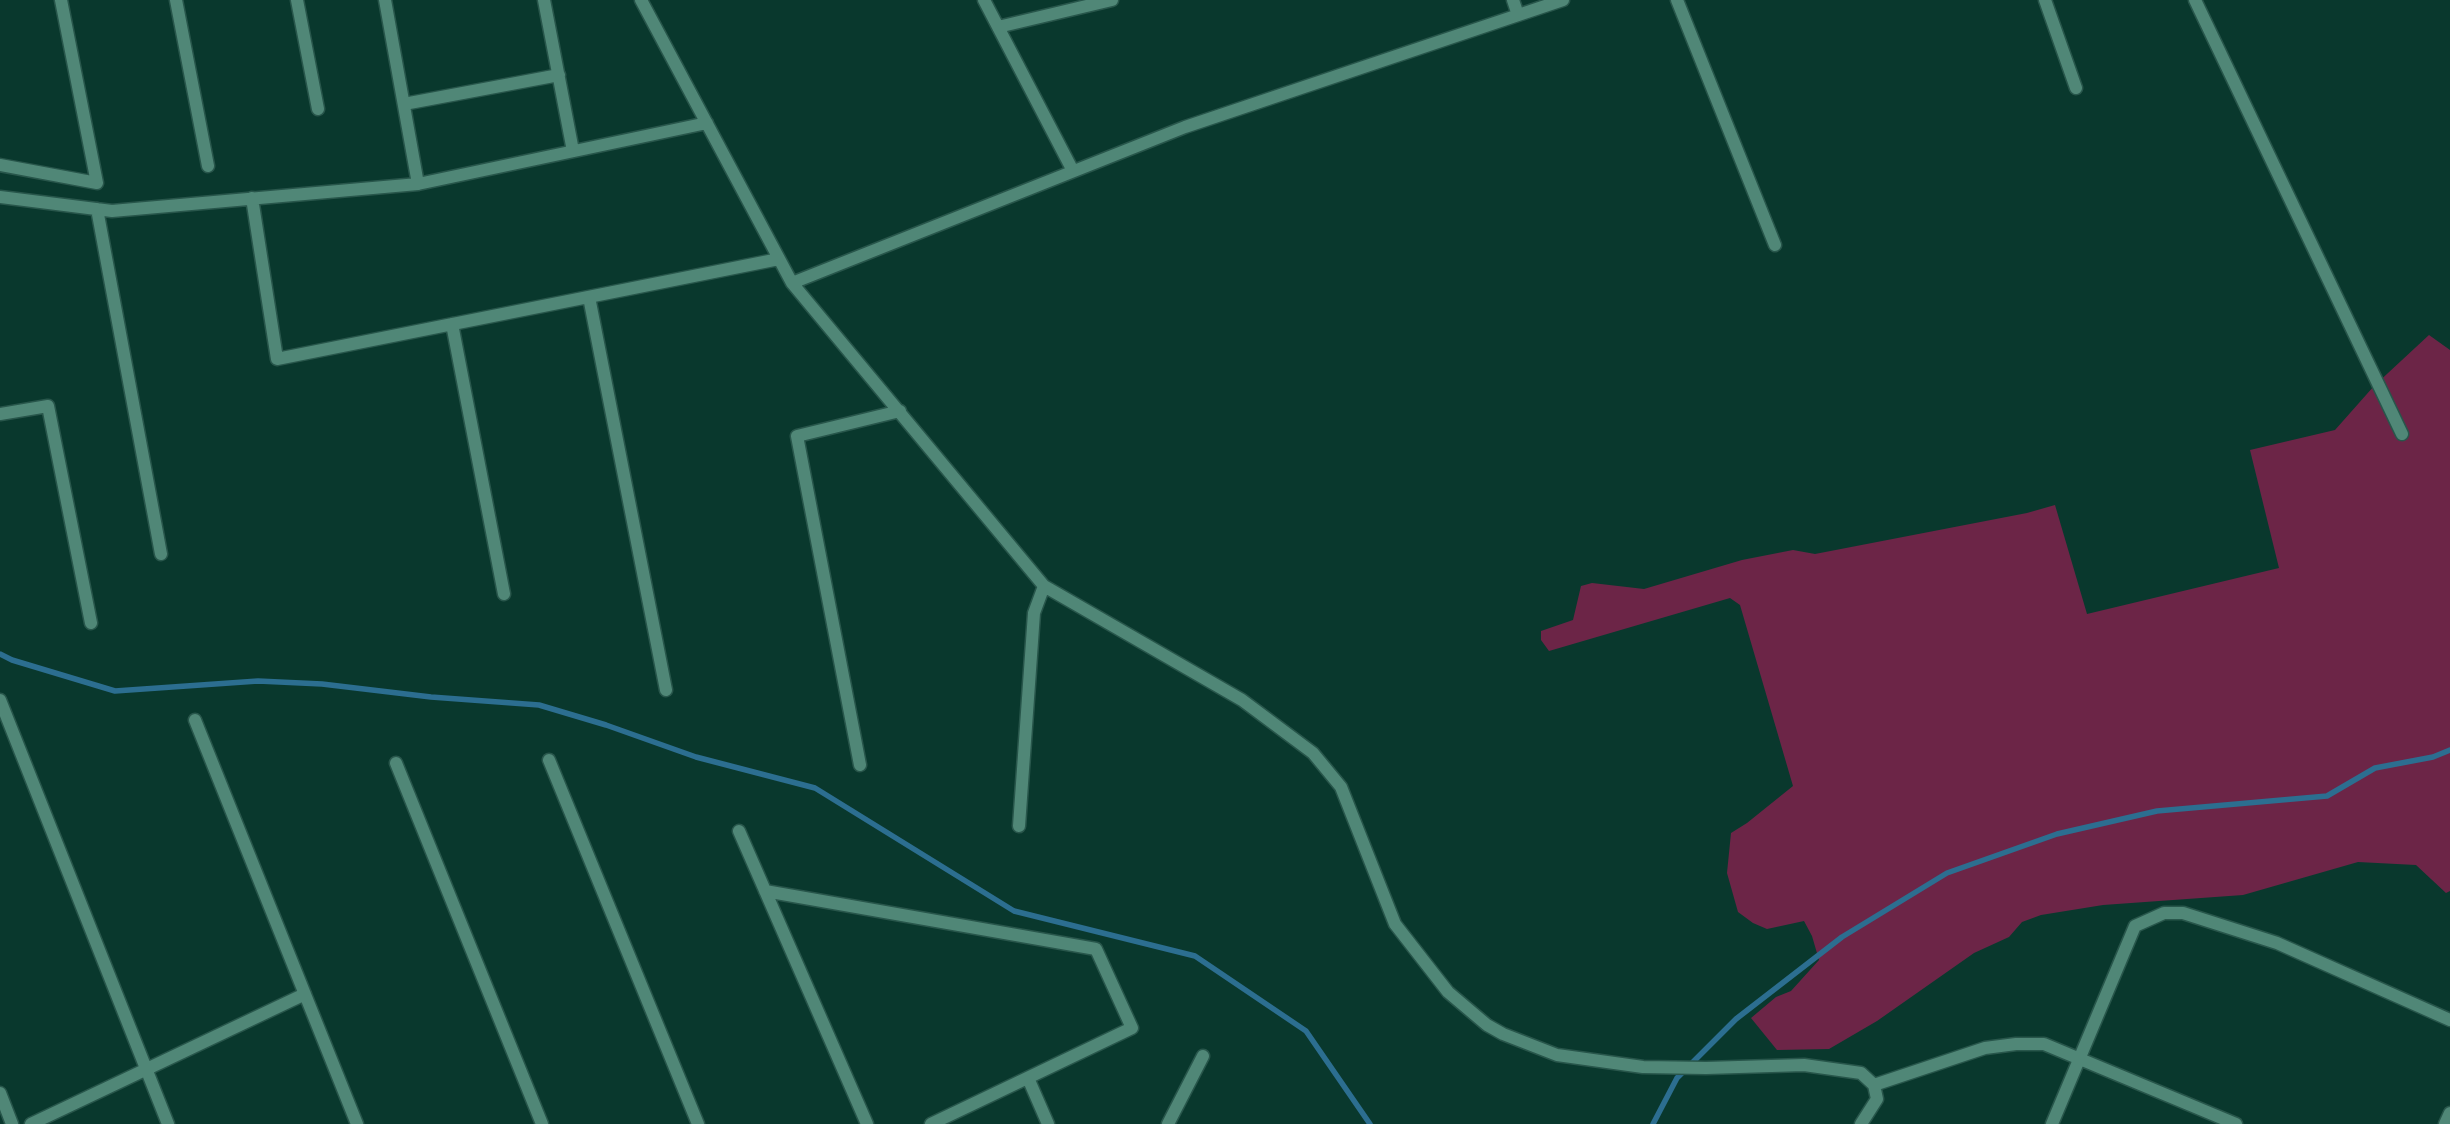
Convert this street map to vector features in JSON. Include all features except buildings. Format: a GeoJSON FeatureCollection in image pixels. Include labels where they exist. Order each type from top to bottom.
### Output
{"type":"FeatureCollection","features":[{"type":"Feature","properties":{"kind":"street"},"geometry":{"type":"LineString","coordinates":[[0,165],[97,183],[61,0]]}},
{"type":"Feature","properties":{"kind":"street"},"geometry":{"type":"LineString","coordinates":[[176,0],[208,166]]}},
{"type":"Feature","properties":{"kind":"street"},"geometry":{"type":"LineString","coordinates":[[297,0],[318,109]]}},
{"type":"Feature","properties":{"kind":"street"},"geometry":{"type":"LineString","coordinates":[[386,0],[418,184]]}},
{"type":"Feature","properties":{"kind":"street"},"geometry":{"type":"LineString","coordinates":[[544,0],[573,151]]}},
{"type":"Feature","properties":{"kind":"street"},"geometry":{"type":"LineString","coordinates":[[640,0],[792,283],[1044,586],[1242,700],[1313,753],[1340,787],[1395,924],[1448,992],[1487,1025],[1504,1034],[1557,1055],[1643,1067],[1706,1068],[1804,1064],[1861,1073],[1874,1085],[1877,1099],[1861,1124]]}},
{"type":"Feature","properties":{"kind":"street"},"geometry":{"type":"LineString","coordinates":[[984,0],[1073,171]]}},
{"type":"Feature","properties":{"kind":"street"},"geometry":{"type":"LineString","coordinates":[[998,27],[1112,0]]}},
{"type":"Feature","properties":{"kind":"street"},"geometry":{"type":"LineString","coordinates":[[1513,0],[1518,15]]}},
{"type":"Feature","properties":{"kind":"street"},"geometry":{"type":"LineString","coordinates":[[792,283],[1185,127],[1563,0]]}},
{"type":"Feature","properties":{"kind":"street"},"geometry":{"type":"LineString","coordinates":[[1677,0],[1776,245]]}},
{"type":"Feature","properties":{"kind":"street"},"geometry":{"type":"LineString","coordinates":[[2045,0],[2076,88]]}},
{"type":"Feature","properties":{"kind":"street"},"geometry":{"type":"LineString","coordinates":[[2195,0],[2402,434]]}},
{"type":"Feature","properties":{"kind":"street"},"geometry":{"type":"LineString","coordinates":[[404,104],[558,74]]}},
{"type":"Feature","properties":{"kind":"street"},"geometry":{"type":"LineString","coordinates":[[0,197],[112,211],[418,184],[706,123]]}},
{"type":"Feature","properties":{"kind":"street"},"geometry":{"type":"LineString","coordinates":[[252,198],[277,359],[779,259]]}},
{"type":"Feature","properties":{"kind":"street"},"geometry":{"type":"LineString","coordinates":[[97,209],[161,554]]}},
{"type":"Feature","properties":{"kind":"street"},"geometry":{"type":"LineString","coordinates":[[589,297],[666,690]]}},
{"type":"Feature","properties":{"kind":"street"},"geometry":{"type":"LineString","coordinates":[[452,324],[504,594]]}},
{"type":"Feature","properties":{"kind":"street"},"geometry":{"type":"LineString","coordinates":[[0,414],[48,406],[91,623]]}},
{"type":"Feature","properties":{"kind":"street"},"geometry":{"type":"LineString","coordinates":[[860,764],[797,436],[900,411]]}},
{"type":"Feature","properties":{"kind":"street"},"geometry":{"type":"LineString","coordinates":[[1019,826],[1034,613],[1044,586]]}},
{"type":"Feature","properties":{"kind":"street"},"geometry":{"type":"LineString","coordinates":[[0,700],[168,1124]]}},
{"type":"Feature","properties":{"kind":"street"},"geometry":{"type":"LineString","coordinates":[[195,720],[357,1124]]}},
{"type":"Feature","properties":{"kind":"street"},"geometry":{"type":"LineString","coordinates":[[549,760],[698,1124]]}},
{"type":"Feature","properties":{"kind":"street"},"geometry":{"type":"LineString","coordinates":[[396,763],[542,1124]]}},
{"type":"Feature","properties":{"kind":"street"},"geometry":{"type":"LineString","coordinates":[[739,831],[867,1124]]}},
{"type":"Feature","properties":{"kind":"street"},"geometry":{"type":"LineString","coordinates":[[765,891],[1096,949],[1132,1028],[931,1124]]}},
{"type":"Feature","properties":{"kind":"street"},"geometry":{"type":"LineString","coordinates":[[2052,1124],[2136,926],[2164,913],[2183,913],[2277,943],[2450,1020]]}},
{"type":"Feature","properties":{"kind":"street"},"geometry":{"type":"LineString","coordinates":[[31,1124],[305,994]]}},
{"type":"Feature","properties":{"kind":"street"},"geometry":{"type":"LineString","coordinates":[[1874,1085],[1985,1048],[2016,1044],[2044,1044],[2236,1124]]}},
{"type":"Feature","properties":{"kind":"street"},"geometry":{"type":"LineString","coordinates":[[1168,1124],[1204,1056]]}},
{"type":"Feature","properties":{"kind":"street"},"geometry":{"type":"LineString","coordinates":[[1028,1078],[1048,1124]]}},
{"type":"Feature","properties":{"kind":"street"},"geometry":{"type":"LineString","coordinates":[[0,1093],[12,1124]]}},
{"type":"Feature","properties":{"kind":"street"},"geometry":{"type":"LineString","coordinates":[[2445,1124],[2450,1113]]}},
{"type":"Feature","properties":{"kind":"shaded area"},"geometry":{"type":"Polygon","coordinates":[[[2429,335],[2450,350],[2450,891],[2446,893],[2416,865],[2358,862],[2243,895],[2103,905],[2041,915],[2022,922],[2009,937],[1974,953],[1877,1021],[1829,1049],[1777,1050],[1751,1018],[1776,997],[1791,991],[1819,960],[1812,936],[1804,921],[1767,929],[1753,923],[1738,912],[1727,873],[1731,833],[1747,823],[1793,786],[1740,605],[1730,598],[1549,651],[1541,640],[1541,631],[1573,620],[1581,586],[1592,583],[1644,589],[1742,560],[1793,550],[1815,554],[2027,513],[2055,505],[2087,614],[2279,568],[2250,450],[2335,430],[2374,386],[2429,335]]]}},
{"type":"Feature","properties":{"kind":"waterway"},"geometry":{"type":"LineString","coordinates":[[0,654],[12,660],[115,691],[258,681],[322,684],[431,697],[539,705],[606,725],[696,757],[815,788],[1014,911],[1195,956],[1306,1031],[1370,1124]]}},
{"type":"Feature","properties":{"kind":"waterway"},"geometry":{"type":"LineString","coordinates":[[1653,1124],[1677,1078],[1736,1019],[1842,937],[1947,873],[2057,834],[2157,811],[2327,796],[2375,768],[2433,757],[2450,750]]}}]}
